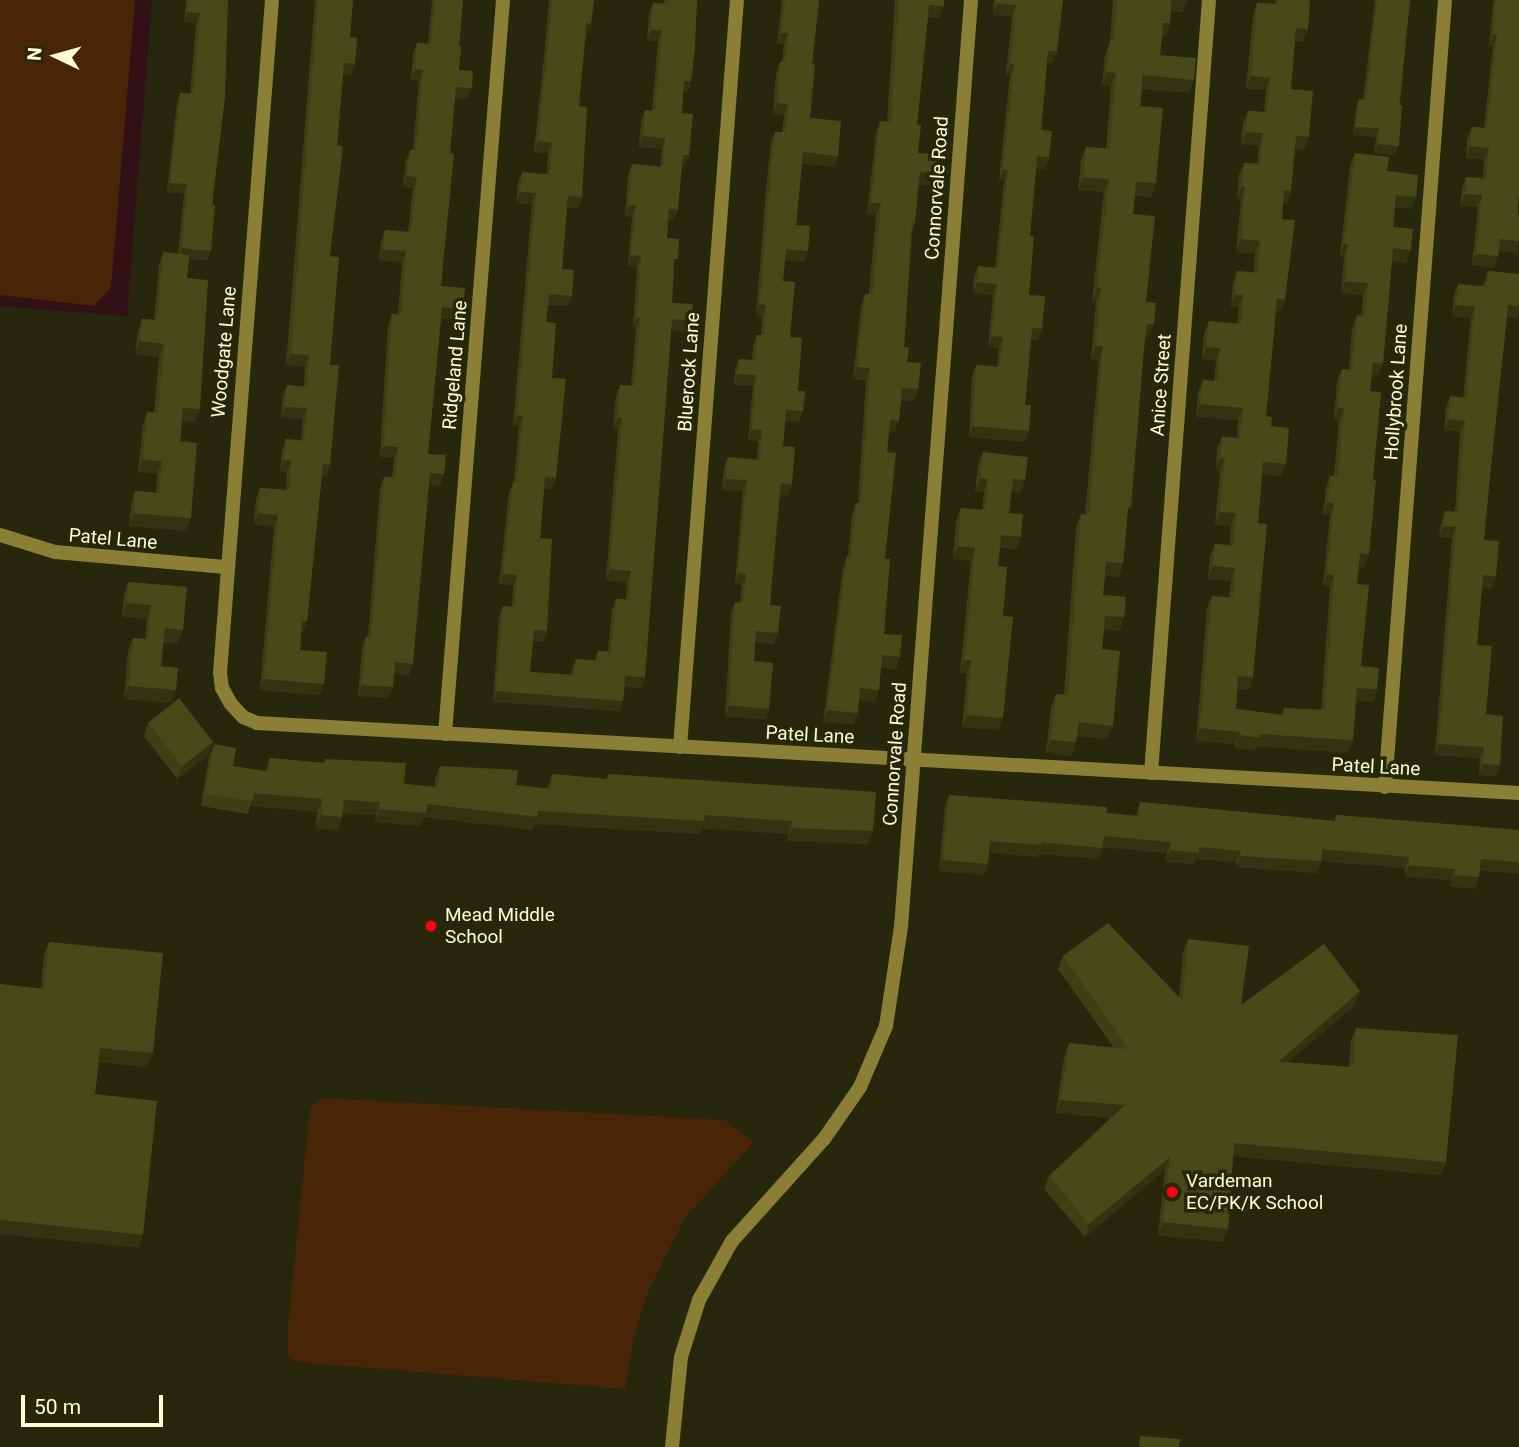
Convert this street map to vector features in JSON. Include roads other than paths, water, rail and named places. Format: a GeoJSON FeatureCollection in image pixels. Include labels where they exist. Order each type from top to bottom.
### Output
{"type":"FeatureCollection","features":[{"type":"Feature","properties":{"kind":"street","name":"Woodgate Lane"},"geometry":{"type":"LineString","coordinates":[[231,704],[222,688],[220,672],[225,567],[272,0]]}},
{"type":"Feature","properties":{"kind":"street","name":"Ridgeland Lane"},"geometry":{"type":"LineString","coordinates":[[445,734],[503,0]]}},
{"type":"Feature","properties":{"kind":"street","name":"Bluerock Lane"},"geometry":{"type":"LineString","coordinates":[[680,747],[737,0]]}},
{"type":"Feature","properties":{"kind":"street","name":"Connorvale Road"},"geometry":{"type":"LineString","coordinates":[[672,1447],[681,1357],[699,1300],[733,1241],[824,1139],[860,1087],[886,1027],[901,927],[971,0]]}},
{"type":"Feature","properties":{"kind":"street","name":"Anice Street"},"geometry":{"type":"LineString","coordinates":[[1151,773],[1209,0]]}},
{"type":"Feature","properties":{"kind":"street","name":"Hollybrook Lane"},"geometry":{"type":"LineString","coordinates":[[1385,787],[1446,0]]}},
{"type":"Feature","properties":{"kind":"street","name":"Patel Lane"},"geometry":{"type":"LineString","coordinates":[[0,535],[55,552],[225,567]]}},
{"type":"Feature","properties":{"kind":"street","name":"Patel Lane"},"geometry":{"type":"LineString","coordinates":[[231,704],[243,717],[257,723],[1519,793]]}},
{"type":"Feature","properties":{"kind":"place","name":"Mead Middle School"},"geometry":{"type":"Point","coordinates":[431,926]}},
{"type":"Feature","properties":{"kind":"place","name":"Vardeman EC/PK/K School"},"geometry":{"type":"Point","coordinates":[1172,1192]}}]}
